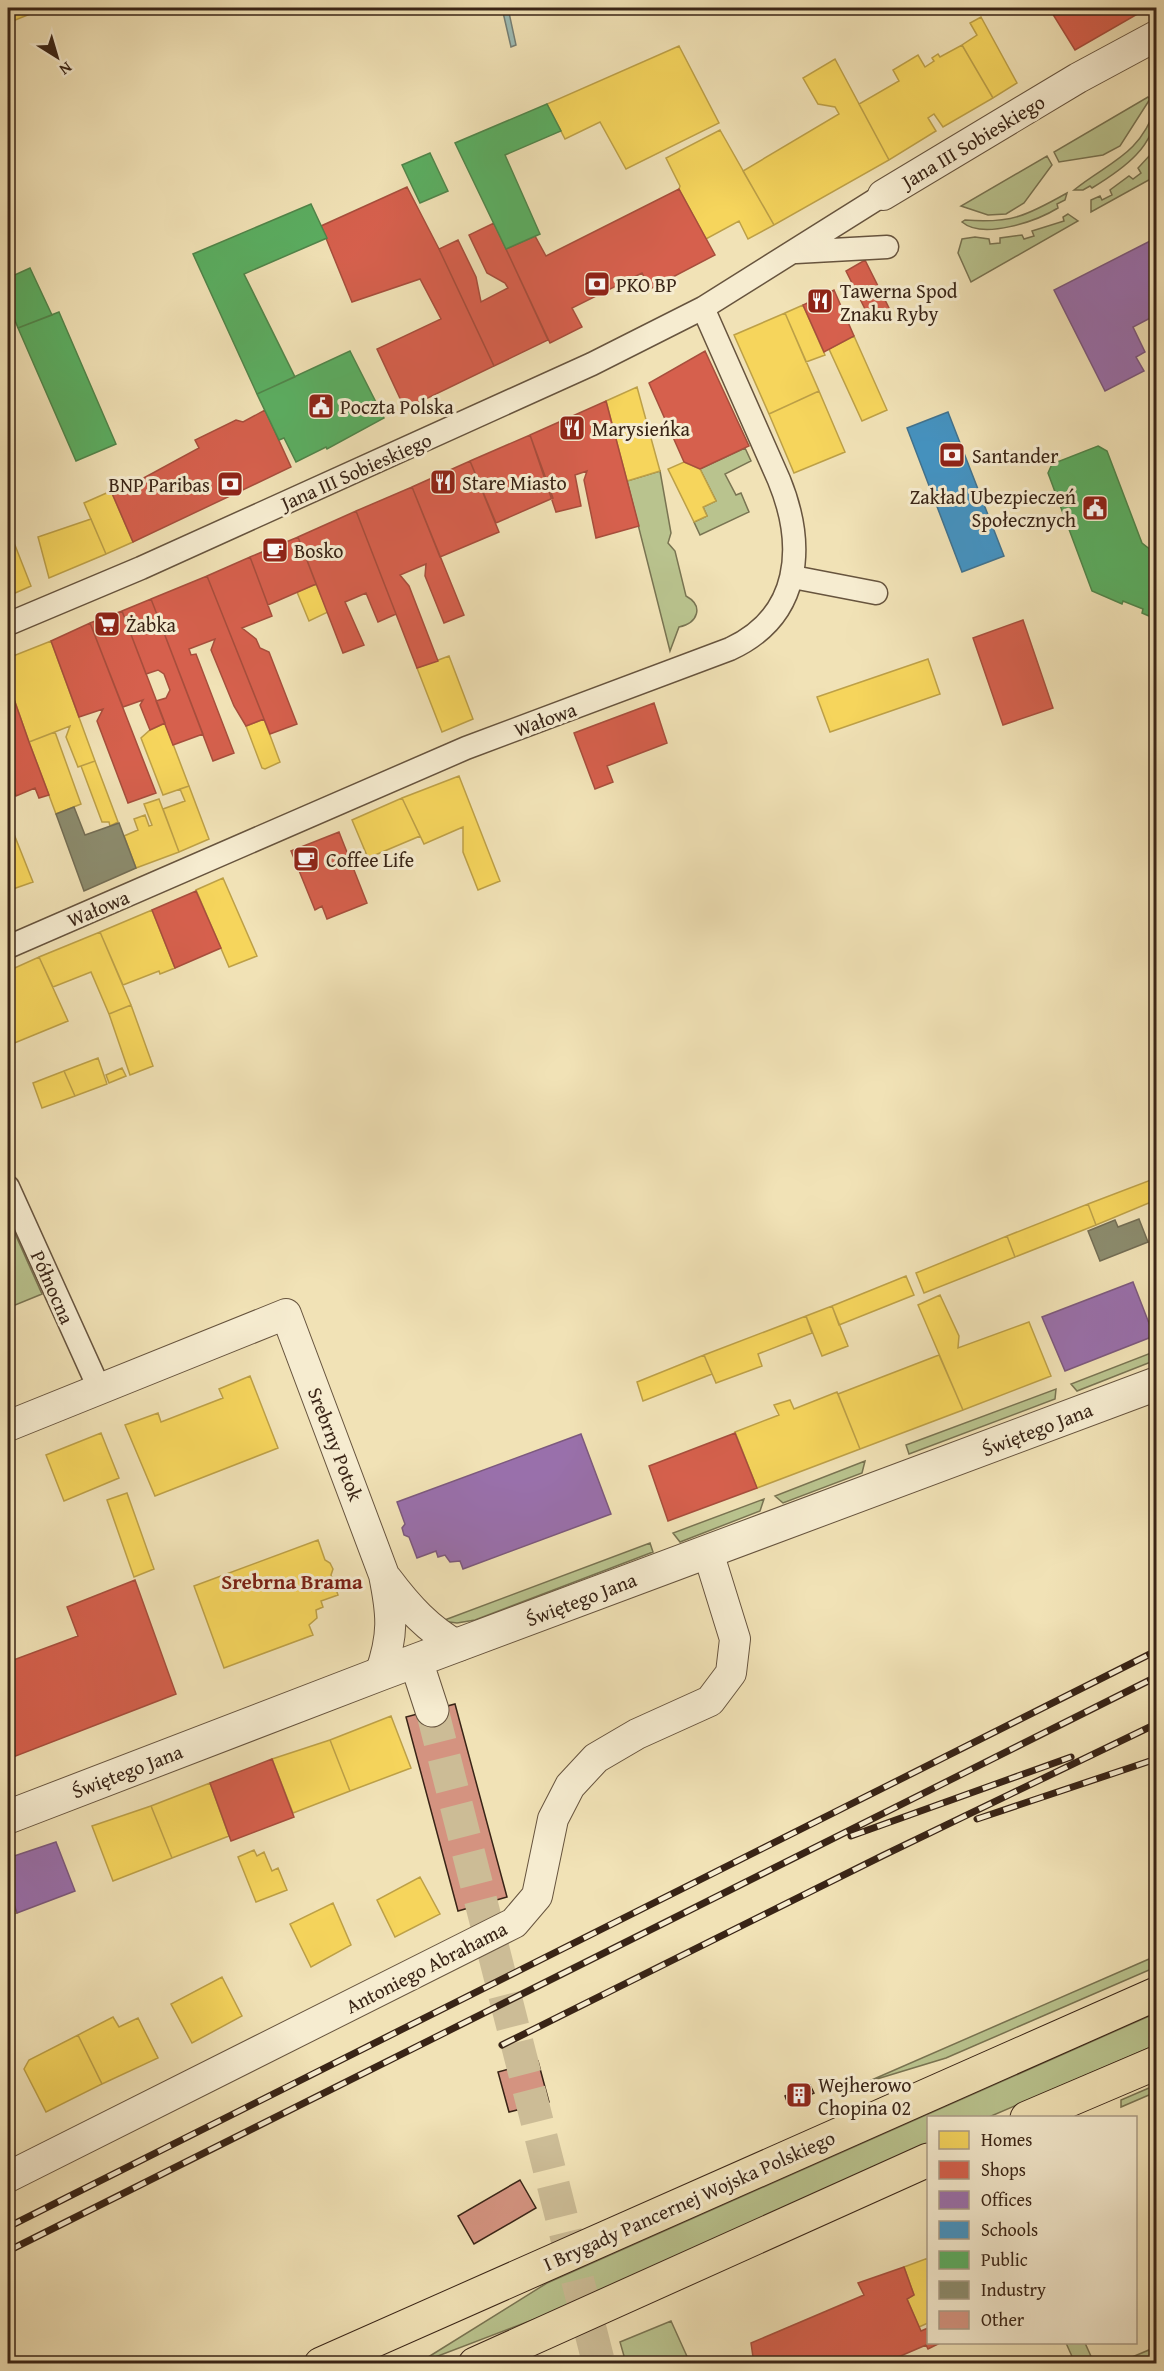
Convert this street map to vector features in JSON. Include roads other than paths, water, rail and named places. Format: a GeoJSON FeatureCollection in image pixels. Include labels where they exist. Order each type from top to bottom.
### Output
{"type":"FeatureCollection","features":[{"type":"Feature","properties":{"kind":"main road","name":"I Brygady Pancernej Wojska Polskiego"},"geometry":{"type":"LineString","coordinates":[[321,2364],[1156,1994]]}},
{"type":"Feature","properties":{"kind":"main road"},"geometry":{"type":"LineString","coordinates":[[1032,2116],[1156,2063]]}},
{"type":"Feature","properties":{"kind":"main road"},"geometry":{"type":"LineString","coordinates":[[475,2364],[927,2160]]}},
{"type":"Feature","properties":{"kind":"street","name":"Jana III Sobieskiego"},"geometry":{"type":"LineString","coordinates":[[8,624],[141,568],[592,364],[703,308],[883,195],[1078,78],[1156,36]]}},
{"type":"Feature","properties":{"kind":"street","name":"Jana III Sobieskiego"},"geometry":{"type":"LineString","coordinates":[[793,252],[887,247]]}},
{"type":"Feature","properties":{"kind":"street","name":"Wałowa"},"geometry":{"type":"LineString","coordinates":[[8,947],[466,748],[645,683],[747,641],[766,624],[793,577],[796,554],[788,502],[703,308]]}},
{"type":"Feature","properties":{"kind":"street"},"geometry":{"type":"LineString","coordinates":[[793,577],[876,593]]}},
{"type":"Feature","properties":{"kind":"street","name":"Północna"},"geometry":{"type":"LineString","coordinates":[[8,1187],[99,1388]]}},
{"type":"Feature","properties":{"kind":"street","name":"Srebrny Potok"},"geometry":{"type":"LineString","coordinates":[[99,1388],[286,1314],[384,1575],[392,1616],[387,1656],[380,1674]]}},
{"type":"Feature","properties":{"kind":"street","name":"Świętego Jana"},"geometry":{"type":"LineString","coordinates":[[8,1817],[380,1674],[1156,1384]]}},
{"type":"Feature","properties":{"kind":"street"},"geometry":{"type":"LineString","coordinates":[[8,1426],[99,1388]]}},
{"type":"Feature","properties":{"kind":"street","name":"Antoniego Abrahama"},"geometry":{"type":"LineString","coordinates":[[8,2177],[514,1923],[537,1896],[553,1819],[570,1786],[596,1758],[637,1734],[710,1701],[731,1673],[735,1639],[708,1551]]}},
{"type":"Feature","properties":{"kind":"street","name":"Srebrny Potok"},"geometry":{"type":"LineString","coordinates":[[384,1575],[410,1609],[440,1635],[458,1646]]}},
{"type":"Feature","properties":{"kind":"street"},"geometry":{"type":"LineString","coordinates":[[416,1661],[432,1710]]}},
{"type":"Feature","properties":{"kind":"water"},"geometry":{"type":"Polygon","coordinates":[[[502,8],[508,8],[516,45],[511,47],[502,8]]]}},
{"type":"Feature","properties":{"kind":"tunnel"},"geometry":{"type":"LineString","coordinates":[[432,1710],[599,2364]]}},
{"type":"Feature","properties":{"kind":"railway"},"geometry":{"type":"LineString","coordinates":[[8,2227],[1156,1651]]}},
{"type":"Feature","properties":{"kind":"railway"},"geometry":{"type":"LineString","coordinates":[[8,2251],[1156,1677]]}},
{"type":"Feature","properties":{"kind":"railway"},"geometry":{"type":"LineString","coordinates":[[502,2045],[882,1856],[1156,1724]]}},
{"type":"Feature","properties":{"kind":"railway"},"geometry":{"type":"LineString","coordinates":[[851,1836],[1071,1757]]}},
{"type":"Feature","properties":{"kind":"railway"},"geometry":{"type":"LineString","coordinates":[[977,1819],[1156,1759]]}},
{"type":"Feature","properties":{"kind":"place","name":"PKO BP"},"geometry":{"type":"Point","coordinates":[597,284]}},
{"type":"Feature","properties":{"kind":"place","name":"Tawerna Spod Znaku Ryby"},"geometry":{"type":"Point","coordinates":[820,301]}},
{"type":"Feature","properties":{"kind":"place","name":"Poczta Polska"},"geometry":{"type":"Point","coordinates":[321,406]}},
{"type":"Feature","properties":{"kind":"place","name":"Marysieńka"},"geometry":{"type":"Point","coordinates":[572,428]}},
{"type":"Feature","properties":{"kind":"place","name":"Santander"},"geometry":{"type":"Point","coordinates":[952,455]}},
{"type":"Feature","properties":{"kind":"place","name":"Stare Miasto"},"geometry":{"type":"Point","coordinates":[443,482]}},
{"type":"Feature","properties":{"kind":"place","name":"BNP Paribas"},"geometry":{"type":"Point","coordinates":[230,484]}},
{"type":"Feature","properties":{"kind":"place","name":"Zakład Ubezpieczeń Społecznych"},"geometry":{"type":"Point","coordinates":[1095,508]}},
{"type":"Feature","properties":{"kind":"place","name":"Bosko"},"geometry":{"type":"Point","coordinates":[275,550]}},
{"type":"Feature","properties":{"kind":"place","name":"Żabka"},"geometry":{"type":"Point","coordinates":[107,624]}},
{"type":"Feature","properties":{"kind":"place","name":"Coffee Life"},"geometry":{"type":"Point","coordinates":[306,859]}},
{"type":"Feature","properties":{"kind":"place","name":"Wejherowo Chopina 02"},"geometry":{"type":"Point","coordinates":[799,2095]}},
{"type":"Feature","properties":{"kind":"district","name":"Srebrna Brama"},"geometry":{"type":"Point","coordinates":[292,1581]}}]}
